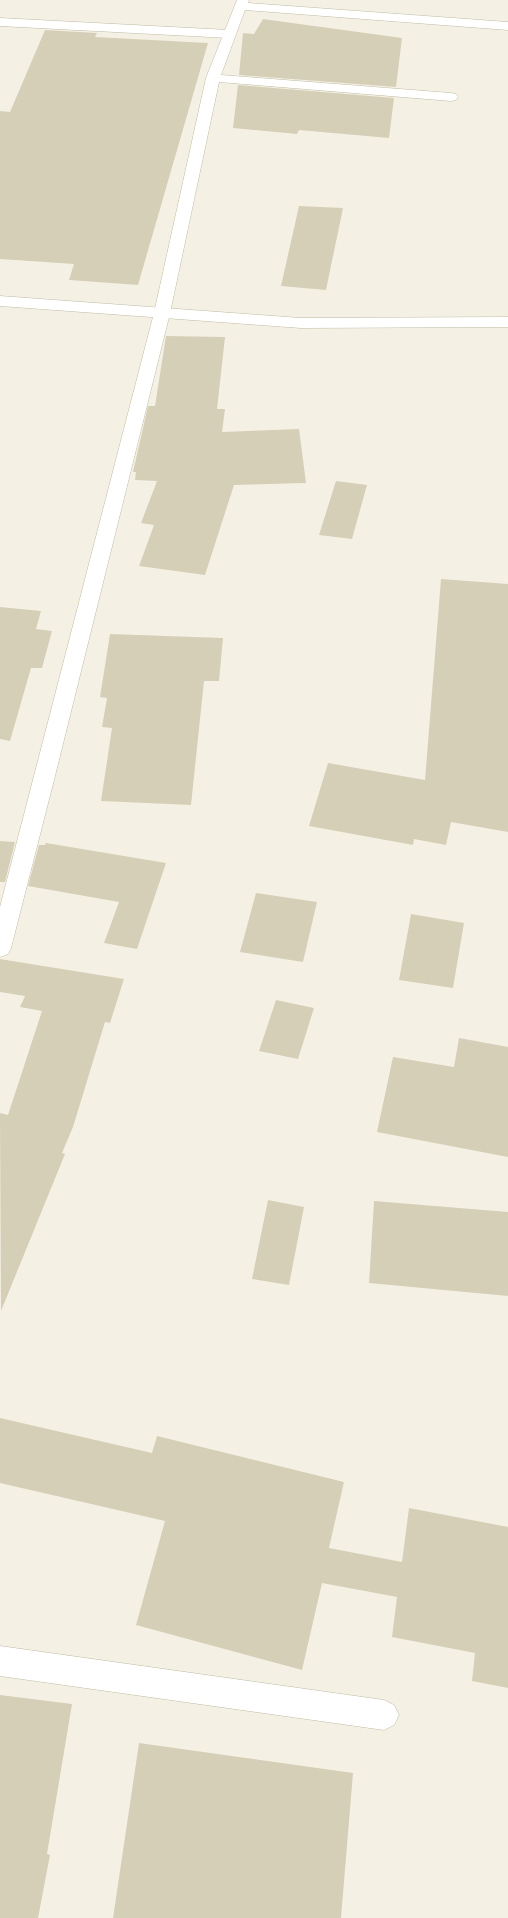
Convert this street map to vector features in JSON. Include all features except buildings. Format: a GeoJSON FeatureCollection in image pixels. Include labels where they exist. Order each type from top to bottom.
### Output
{"type":"FeatureCollection","features":[{"type":"Feature","properties":{"kind":"street"},"geometry":{"type":"LineString","coordinates":[[0,948],[162,313],[213,78],[242,3],[508,26]]}},
{"type":"Feature","properties":{"kind":"street"},"geometry":{"type":"LineString","coordinates":[[0,22],[229,34]]}},
{"type":"Feature","properties":{"kind":"street"},"geometry":{"type":"LineString","coordinates":[[213,78],[451,97]]}},
{"type":"Feature","properties":{"kind":"street"},"geometry":{"type":"LineString","coordinates":[[0,301],[301,323],[508,322]]}},
{"type":"Feature","properties":{"kind":"street"},"geometry":{"type":"LineString","coordinates":[[0,1661],[384,1715]]}}]}
